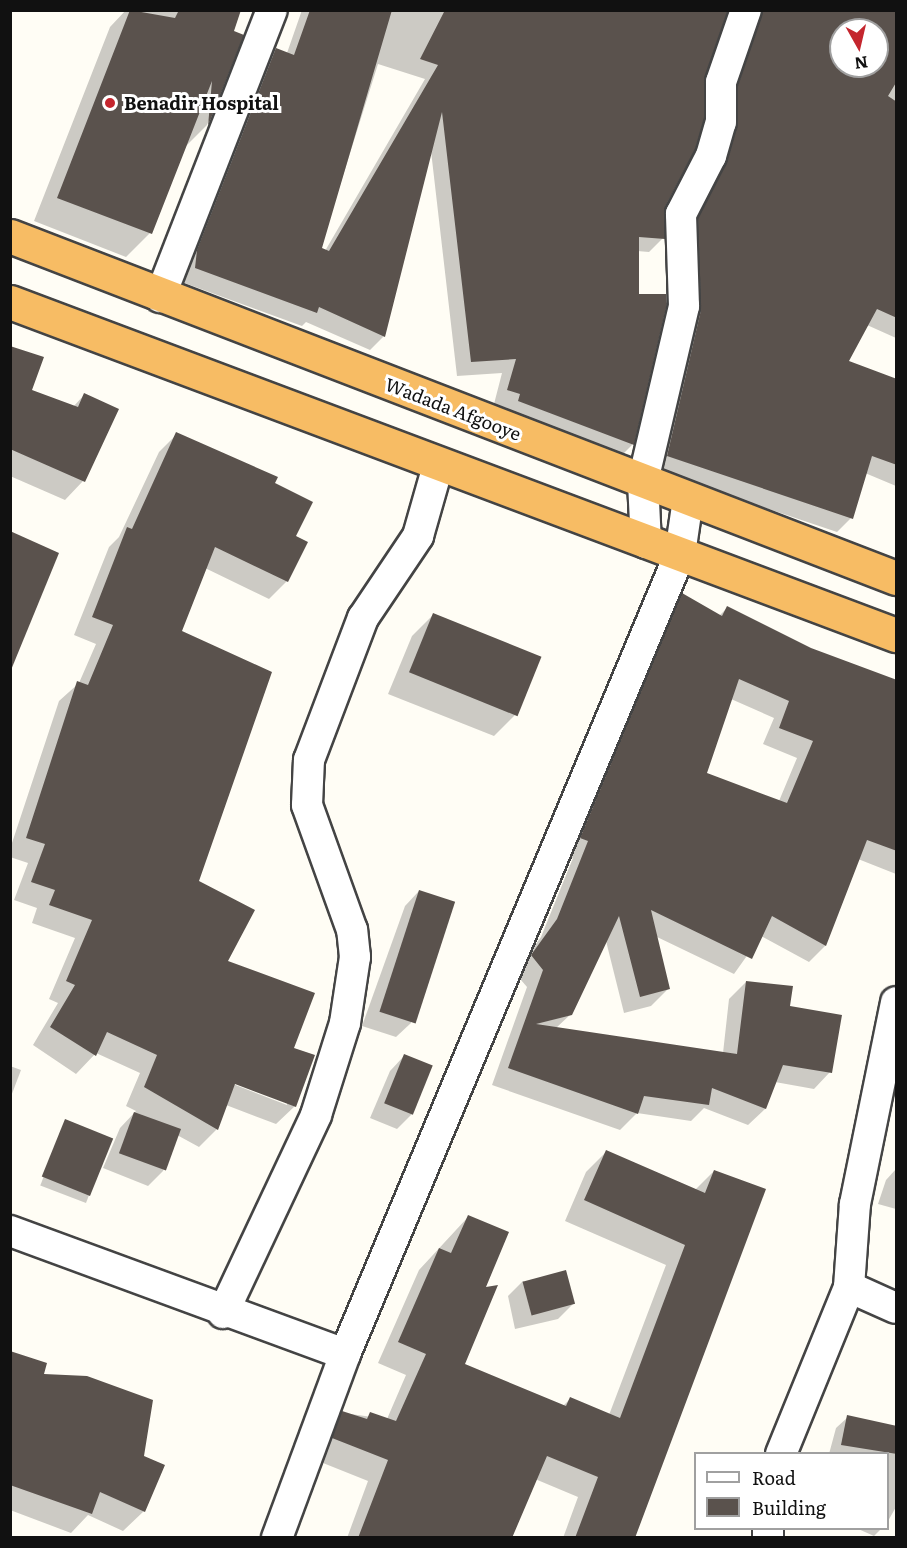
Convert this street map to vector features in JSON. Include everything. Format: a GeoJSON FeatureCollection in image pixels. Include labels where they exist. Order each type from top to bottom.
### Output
{"type":"FeatureCollection","features":[{"type":"Feature","properties":{"kind":"highway","name":"Wadada Afgooye"},"geometry":{"type":"LineString","coordinates":[[10,236],[160,297],[897,578]]}},
{"type":"Feature","properties":{"kind":"highway"},"geometry":{"type":"LineString","coordinates":[[10,303],[438,466],[897,635]]}},
{"type":"Feature","properties":{"kind":"street"},"geometry":{"type":"LineString","coordinates":[[160,297],[273,10]]}},
{"type":"Feature","properties":{"kind":"street"},"geometry":{"type":"LineString","coordinates":[[646,543],[643,481],[684,306],[681,214],[711,156],[721,122],[721,82],[746,10]]}},
{"type":"Feature","properties":{"kind":"street"},"geometry":{"type":"LineString","coordinates":[[223,1313],[316,1115],[345,1023],[355,957],[352,930],[307,805],[309,760],[363,618],[418,536],[438,466]]}},
{"type":"Feature","properties":{"kind":"street"},"geometry":{"type":"LineString","coordinates":[[277,1538],[345,1354],[680,554],[688,499]]}},
{"type":"Feature","properties":{"kind":"street"},"geometry":{"type":"LineString","coordinates":[[782,1452],[849,1287],[855,1204],[897,1002]]}},
{"type":"Feature","properties":{"kind":"street"},"geometry":{"type":"LineString","coordinates":[[10,1232],[223,1313],[345,1354]]}},
{"type":"Feature","properties":{"kind":"street"},"geometry":{"type":"LineString","coordinates":[[849,1287],[897,1308]]}},
{"type":"Feature","properties":{"kind":"building"},"geometry":{"type":"Polygon","coordinates":[[[130,10],[175,18],[179,10],[241,10],[234,31],[244,35],[208,126],[212,81],[152,234],[57,198],[130,10]]]}},
{"type":"Feature","properties":{"kind":"building"},"geometry":{"type":"Polygon","coordinates":[[[310,10],[392,10],[322,248],[329,251],[438,65],[420,59],[445,10],[728,10],[705,77],[704,120],[695,150],[665,207],[665,239],[639,237],[639,294],[666,294],[667,304],[634,445],[518,401],[520,394],[507,390],[516,359],[471,362],[442,112],[385,337],[319,307],[317,313],[195,268],[197,250],[276,48],[294,55],[310,10]]]}},
{"type":"Feature","properties":{"kind":"building"},"geometry":{"type":"Polygon","coordinates":[[[763,10],[897,10],[897,81],[888,96],[897,102],[897,318],[877,309],[849,361],[897,379],[897,465],[872,456],[853,519],[667,456],[701,310],[698,218],[727,161],[738,122],[738,85],[763,10]]]}},
{"type":"Feature","properties":{"kind":"building"},"geometry":{"type":"Polygon","coordinates":[[[10,346],[44,357],[32,390],[78,407],[84,393],[119,409],[85,482],[10,449],[10,346]]]}},
{"type":"Feature","properties":{"kind":"building"},"geometry":{"type":"Polygon","coordinates":[[[176,432],[278,477],[275,483],[313,502],[296,536],[308,542],[288,582],[215,547],[182,631],[272,672],[199,881],[255,910],[228,961],[315,993],[294,1048],[315,1055],[296,1107],[235,1084],[218,1130],[144,1087],[157,1055],[107,1032],[96,1056],[50,1027],[75,985],[66,981],[92,920],[49,905],[55,890],[31,882],[45,844],[26,838],[77,681],[88,685],[113,625],[92,617],[127,527],[132,529],[176,432]]]}},
{"type":"Feature","properties":{"kind":"building"},"geometry":{"type":"Polygon","coordinates":[[[10,531],[59,553],[11,670],[10,670],[10,531]]]}},
{"type":"Feature","properties":{"kind":"building"},"geometry":{"type":"Polygon","coordinates":[[[682,593],[722,616],[727,606],[811,648],[897,680],[897,851],[867,840],[826,946],[772,916],[752,959],[651,910],[670,989],[640,997],[619,916],[572,1015],[536,1024],[737,1054],[746,981],[793,986],[790,1006],[842,1015],[832,1073],[783,1065],[766,1109],[712,1088],[709,1105],[644,1096],[638,1114],[508,1068],[543,970],[531,955],[557,919],[588,841],[580,838],[682,593]],[[739,679],[707,773],[787,803],[813,741],[779,728],[789,701],[739,679]]]}},
{"type":"Feature","properties":{"kind":"building"},"geometry":{"type":"Polygon","coordinates":[[[433,613],[541,657],[518,716],[409,672],[433,613]]]}},
{"type":"Feature","properties":{"kind":"building"},"geometry":{"type":"Polygon","coordinates":[[[419,890],[455,902],[416,1023],[379,1012],[419,890]]]}},
{"type":"Feature","properties":{"kind":"building"},"geometry":{"type":"Polygon","coordinates":[[[404,1054],[433,1066],[413,1115],[384,1103],[404,1054]]]}},
{"type":"Feature","properties":{"kind":"building"},"geometry":{"type":"Polygon","coordinates":[[[134,1112],[181,1129],[166,1170],[119,1153],[134,1112]]]}},
{"type":"Feature","properties":{"kind":"building"},"geometry":{"type":"Polygon","coordinates":[[[65,1119],[113,1138],[90,1196],[42,1176],[65,1119]]]}},
{"type":"Feature","properties":{"kind":"building"},"geometry":{"type":"Polygon","coordinates":[[[606,1150],[705,1193],[714,1170],[766,1189],[635,1538],[575,1538],[598,1477],[547,1456],[512,1538],[358,1538],[388,1460],[332,1438],[342,1411],[367,1419],[370,1412],[396,1421],[426,1354],[398,1342],[439,1248],[451,1253],[468,1215],[509,1232],[486,1287],[498,1285],[465,1364],[566,1406],[570,1397],[620,1418],[685,1245],[584,1200],[606,1150]]]}},
{"type":"Feature","properties":{"kind":"building"},"geometry":{"type":"Polygon","coordinates":[[[566,1270],[575,1304],[532,1315],[523,1282],[566,1270]]]}},
{"type":"Feature","properties":{"kind":"building"},"geometry":{"type":"Polygon","coordinates":[[[10,1351],[47,1363],[44,1374],[87,1376],[153,1400],[144,1456],[165,1465],[145,1512],[100,1492],[92,1514],[10,1485],[10,1351]]]}},
{"type":"Feature","properties":{"kind":"building"},"geometry":{"type":"Polygon","coordinates":[[[847,1415],[897,1426],[897,1454],[841,1445],[847,1415]]]}},
{"type":"Feature","properties":{"kind":"place","name":"Benadir Hospital"},"geometry":{"type":"Point","coordinates":[110,103]}}]}
